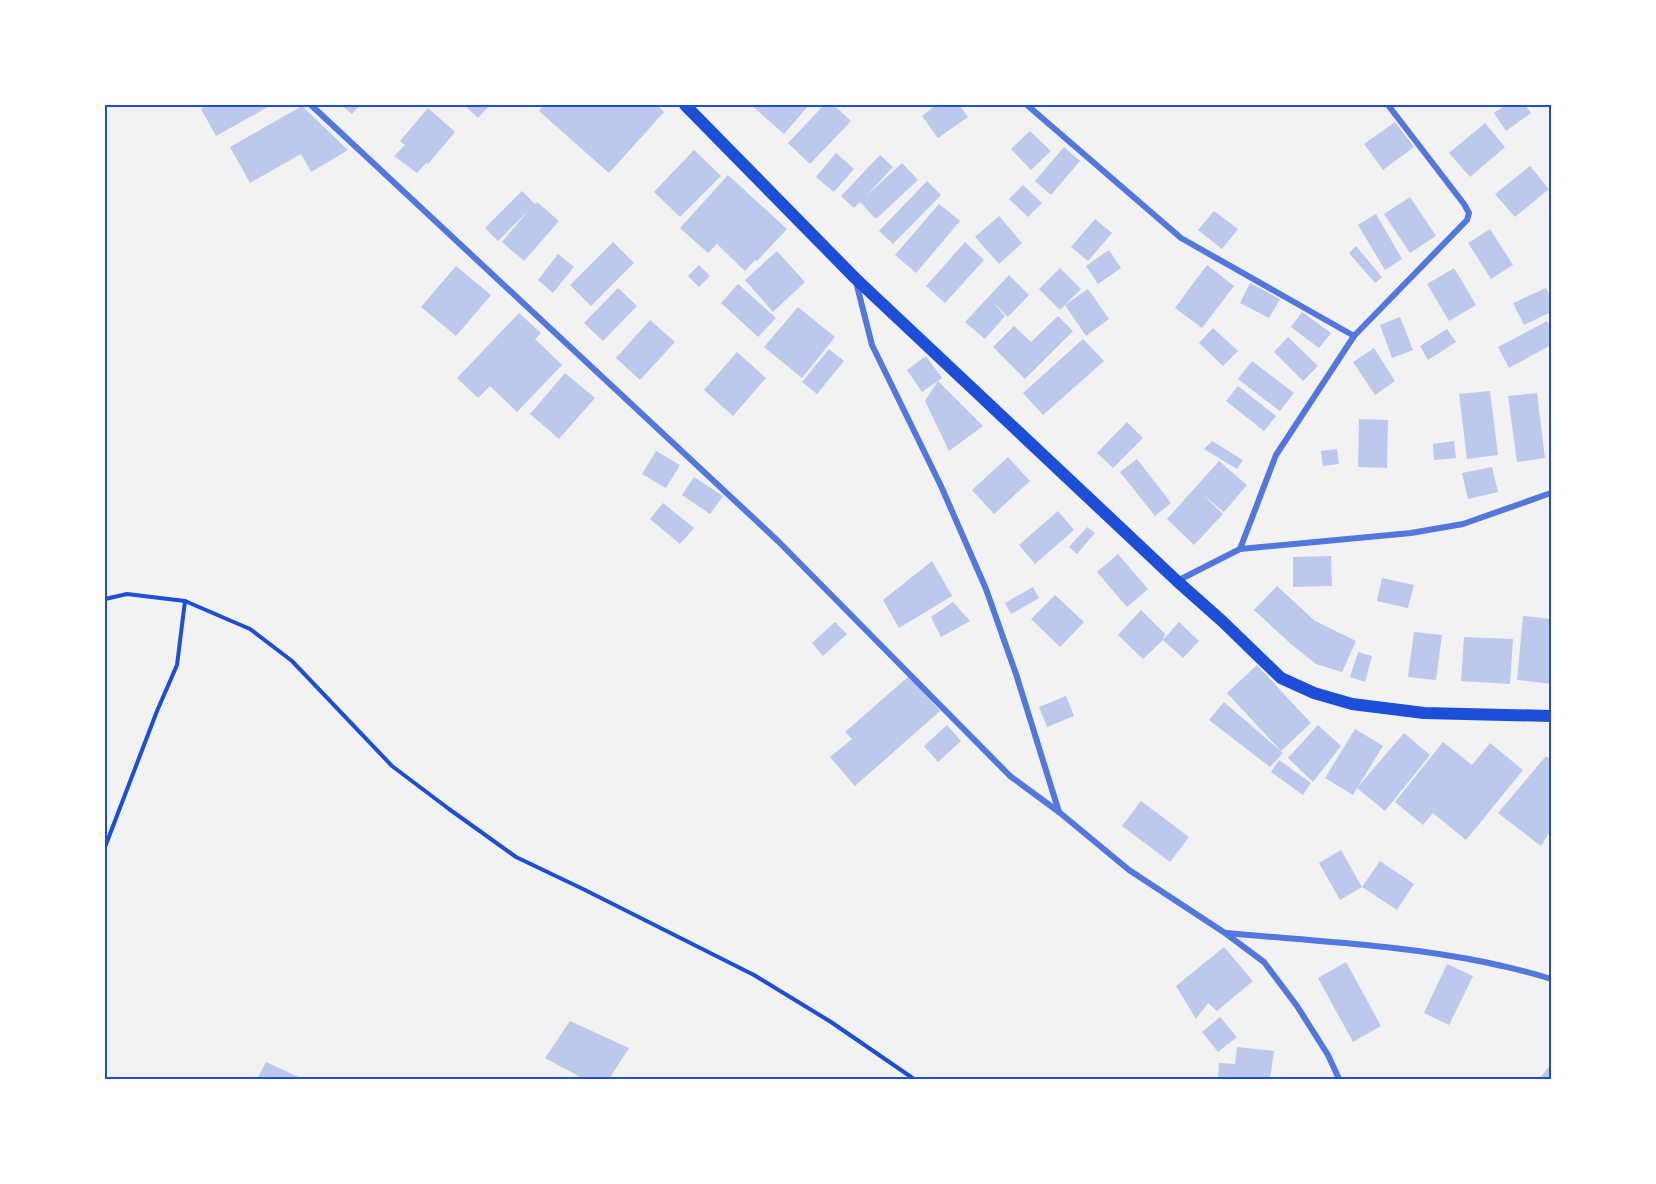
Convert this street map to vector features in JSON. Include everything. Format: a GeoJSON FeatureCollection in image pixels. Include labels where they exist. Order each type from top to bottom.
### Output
{"type":"FeatureCollection","features":[{"type":"Feature","properties":{"kind":"main road"},"geometry":{"type":"LineString","coordinates":[[685,105],[855,278],[1281,678],[1314,693],[1352,704],[1424,713],[1551,716]]}},
{"type":"Feature","properties":{"kind":"street"},"geometry":{"type":"LineString","coordinates":[[311,105],[778,541],[1010,776],[1059,812],[1130,870],[1225,933],[1264,962],[1297,1006],[1328,1055],[1339,1079]]}},
{"type":"Feature","properties":{"kind":"street"},"geometry":{"type":"LineString","coordinates":[[1027,105],[1181,238],[1354,336]]}},
{"type":"Feature","properties":{"kind":"street"},"geometry":{"type":"LineString","coordinates":[[1240,549],[1276,455],[1354,336],[1467,220],[1469,213],[1388,105]]}},
{"type":"Feature","properties":{"kind":"street"},"geometry":{"type":"LineString","coordinates":[[855,278],[872,345],[941,486],[986,590],[1016,674],[1059,812]]}},
{"type":"Feature","properties":{"kind":"street"},"geometry":{"type":"LineString","coordinates":[[1177,581],[1240,549],[1411,533],[1463,524],[1551,493]]}},
{"type":"Feature","properties":{"kind":"street"},"geometry":{"type":"LineString","coordinates":[[1225,933],[1400,948],[1453,956],[1551,979]]}},
{"type":"Feature","properties":{"kind":"path"},"geometry":{"type":"LineString","coordinates":[[105,599],[127,594],[185,601],[250,629],[292,661],[392,766],[516,858],[754,975],[914,1079]]}},
{"type":"Feature","properties":{"kind":"path"},"geometry":{"type":"LineString","coordinates":[[105,847],[177,665],[185,601]]}},
{"type":"Feature","properties":{"kind":"building"},"geometry":{"type":"Polygon","coordinates":[[[207,105],[267,105],[268,107],[216,136],[201,109],[207,105]]]}},
{"type":"Feature","properties":{"kind":"building"},"geometry":{"type":"Polygon","coordinates":[[[341,105],[360,105],[352,114],[341,105]]]}},
{"type":"Feature","properties":{"kind":"building"},"geometry":{"type":"Polygon","coordinates":[[[464,105],[490,105],[478,118],[464,105]]]}},
{"type":"Feature","properties":{"kind":"building"},"geometry":{"type":"Polygon","coordinates":[[[544,105],[657,105],[664,112],[609,173],[539,111],[544,105]]]}},
{"type":"Feature","properties":{"kind":"building"},"geometry":{"type":"Polygon","coordinates":[[[751,105],[809,105],[784,134],[751,105]]]}},
{"type":"Feature","properties":{"kind":"building"},"geometry":{"type":"Polygon","coordinates":[[[824,105],[834,105],[851,121],[810,164],[788,143],[824,105]]]}},
{"type":"Feature","properties":{"kind":"building"},"geometry":{"type":"Polygon","coordinates":[[[936,105],[959,105],[968,117],[938,138],[922,116],[936,105]]]}},
{"type":"Feature","properties":{"kind":"building"},"geometry":{"type":"Polygon","coordinates":[[[1506,105],[1525,105],[1531,113],[1506,131],[1494,113],[1506,105]]]}},
{"type":"Feature","properties":{"kind":"building"},"geometry":{"type":"Polygon","coordinates":[[[302,106],[348,150],[311,172],[301,154],[250,183],[230,147],[302,106]]]}},
{"type":"Feature","properties":{"kind":"building"},"geometry":{"type":"Polygon","coordinates":[[[428,108],[455,132],[428,164],[426,163],[417,173],[394,156],[405,145],[400,141],[428,108]]]}},
{"type":"Feature","properties":{"kind":"building"},"geometry":{"type":"Polygon","coordinates":[[[1395,122],[1414,147],[1383,170],[1364,144],[1395,122]]]}},
{"type":"Feature","properties":{"kind":"building"},"geometry":{"type":"Polygon","coordinates":[[[1485,123],[1505,147],[1470,177],[1449,153],[1485,123]]]}},
{"type":"Feature","properties":{"kind":"building"},"geometry":{"type":"Polygon","coordinates":[[[1030,131],[1051,151],[1031,170],[1011,149],[1030,131]]]}},
{"type":"Feature","properties":{"kind":"building"},"geometry":{"type":"Polygon","coordinates":[[[1064,147],[1080,161],[1051,195],[1035,181],[1064,147]]]}},
{"type":"Feature","properties":{"kind":"building"},"geometry":{"type":"Polygon","coordinates":[[[694,150],[721,176],[680,217],[654,192],[694,150]]]}},
{"type":"Feature","properties":{"kind":"building"},"geometry":{"type":"Polygon","coordinates":[[[836,153],[854,169],[834,192],[816,177],[836,153]]]}},
{"type":"Feature","properties":{"kind":"building"},"geometry":{"type":"Polygon","coordinates":[[[880,155],[893,167],[866,196],[902,163],[918,180],[876,219],[860,202],[854,208],[841,196],[880,155]]]}},
{"type":"Feature","properties":{"kind":"building"},"geometry":{"type":"Polygon","coordinates":[[[1530,166],[1549,189],[1515,217],[1495,194],[1530,166]]]}},
{"type":"Feature","properties":{"kind":"building"},"geometry":{"type":"Polygon","coordinates":[[[728,175],[787,229],[745,271],[717,244],[708,253],[680,228],[728,175]]]}},
{"type":"Feature","properties":{"kind":"building"},"geometry":{"type":"Polygon","coordinates":[[[927,181],[941,195],[893,244],[879,231],[927,181]]]}},
{"type":"Feature","properties":{"kind":"building"},"geometry":{"type":"Polygon","coordinates":[[[1023,185],[1042,203],[1028,217],[1009,199],[1023,185]]]}},
{"type":"Feature","properties":{"kind":"building"},"geometry":{"type":"Polygon","coordinates":[[[522,191],[535,204],[537,202],[559,221],[524,261],[502,242],[528,211],[498,241],[485,228],[522,191]]]}},
{"type":"Feature","properties":{"kind":"building"},"geometry":{"type":"Polygon","coordinates":[[[1410,197],[1436,236],[1410,253],[1384,214],[1410,197]]]}},
{"type":"Feature","properties":{"kind":"building"},"geometry":{"type":"Polygon","coordinates":[[[939,204],[960,221],[916,273],[895,255],[939,204]]]}},
{"type":"Feature","properties":{"kind":"building"},"geometry":{"type":"Polygon","coordinates":[[[1214,211],[1238,229],[1222,249],[1198,230],[1214,211]]]}},
{"type":"Feature","properties":{"kind":"building"},"geometry":{"type":"Polygon","coordinates":[[[1376,214],[1402,259],[1385,270],[1358,225],[1376,214]]]}},
{"type":"Feature","properties":{"kind":"building"},"geometry":{"type":"Polygon","coordinates":[[[999,216],[1022,243],[999,264],[975,237],[999,216]]]}},
{"type":"Feature","properties":{"kind":"building"},"geometry":{"type":"Polygon","coordinates":[[[1095,219],[1112,233],[1088,261],[1071,247],[1095,219]]]}},
{"type":"Feature","properties":{"kind":"building"},"geometry":{"type":"Polygon","coordinates":[[[1490,229],[1513,265],[1491,279],[1468,243],[1490,229]]]}},
{"type":"Feature","properties":{"kind":"building"},"geometry":{"type":"Polygon","coordinates":[[[613,242],[634,263],[591,306],[570,285],[613,242]]]}},
{"type":"Feature","properties":{"kind":"building"},"geometry":{"type":"Polygon","coordinates":[[[965,242],[984,260],[945,303],[926,286],[965,242]]]}},
{"type":"Feature","properties":{"kind":"building"},"geometry":{"type":"Polygon","coordinates":[[[1356,246],[1382,277],[1375,283],[1349,253],[1356,246]]]}},
{"type":"Feature","properties":{"kind":"building"},"geometry":{"type":"Polygon","coordinates":[[[1109,250],[1121,268],[1098,284],[1086,266],[1109,250]]]}},
{"type":"Feature","properties":{"kind":"building"},"geometry":{"type":"Polygon","coordinates":[[[777,251],[805,282],[773,312],[745,280],[777,251]]]}},
{"type":"Feature","properties":{"kind":"building"},"geometry":{"type":"Polygon","coordinates":[[[558,254],[574,267],[553,293],[538,280],[558,254]]]}},
{"type":"Feature","properties":{"kind":"building"},"geometry":{"type":"Polygon","coordinates":[[[699,265],[710,276],[699,287],[688,276],[699,265]]]}},
{"type":"Feature","properties":{"kind":"building"},"geometry":{"type":"Polygon","coordinates":[[[1207,265],[1234,286],[1202,328],[1175,308],[1207,265]]]}},
{"type":"Feature","properties":{"kind":"building"},"geometry":{"type":"Polygon","coordinates":[[[456,266],[491,295],[456,336],[421,307],[456,266]]]}},
{"type":"Feature","properties":{"kind":"building"},"geometry":{"type":"Polygon","coordinates":[[[1060,268],[1081,289],[1060,310],[1039,289],[1060,268]]]}},
{"type":"Feature","properties":{"kind":"building"},"geometry":{"type":"Polygon","coordinates":[[[1454,268],[1476,305],[1449,321],[1427,284],[1454,268]]]}},
{"type":"Feature","properties":{"kind":"building"},"geometry":{"type":"Polygon","coordinates":[[[1009,275],[1029,295],[1008,317],[992,301],[1005,316],[985,339],[965,322],[1009,275]]]}},
{"type":"Feature","properties":{"kind":"building"},"geometry":{"type":"Polygon","coordinates":[[[1250,283],[1280,299],[1269,318],[1240,303],[1250,283]]]}},
{"type":"Feature","properties":{"kind":"building"},"geometry":{"type":"Polygon","coordinates":[[[738,284],[776,318],[758,337],[721,303],[738,284]]]}},
{"type":"Feature","properties":{"kind":"building"},"geometry":{"type":"Polygon","coordinates":[[[618,288],[637,306],[603,341],[584,323],[618,288]]]}},
{"type":"Feature","properties":{"kind":"building"},"geometry":{"type":"Polygon","coordinates":[[[1546,288],[1551,298],[1551,312],[1524,325],[1513,303],[1546,288]]]}},
{"type":"Feature","properties":{"kind":"building"},"geometry":{"type":"Polygon","coordinates":[[[1088,289],[1109,319],[1086,336],[1065,305],[1088,289]]]}},
{"type":"Feature","properties":{"kind":"building"},"geometry":{"type":"Polygon","coordinates":[[[798,307],[835,337],[802,378],[764,347],[798,307]]]}},
{"type":"Feature","properties":{"kind":"building"},"geometry":{"type":"Polygon","coordinates":[[[1302,312],[1331,333],[1319,348],[1291,327],[1302,312]]]}},
{"type":"Feature","properties":{"kind":"building"},"geometry":{"type":"Polygon","coordinates":[[[519,313],[541,333],[535,339],[562,365],[517,412],[490,386],[478,398],[457,378],[519,313]]]}},
{"type":"Feature","properties":{"kind":"building"},"geometry":{"type":"Polygon","coordinates":[[[1058,316],[1073,331],[1025,379],[993,347],[1014,326],[1031,342],[1058,316]]]}},
{"type":"Feature","properties":{"kind":"building"},"geometry":{"type":"Polygon","coordinates":[[[1400,317],[1413,350],[1392,358],[1380,325],[1400,317]]]}},
{"type":"Feature","properties":{"kind":"building"},"geometry":{"type":"Polygon","coordinates":[[[650,320],[675,342],[640,380],[616,358],[650,320]]]}},
{"type":"Feature","properties":{"kind":"building"},"geometry":{"type":"Polygon","coordinates":[[[1547,321],[1551,329],[1551,345],[1509,368],[1498,347],[1547,321]]]}},
{"type":"Feature","properties":{"kind":"building"},"geometry":{"type":"Polygon","coordinates":[[[1213,328],[1238,351],[1223,366],[1199,343],[1213,328]]]}},
{"type":"Feature","properties":{"kind":"building"},"geometry":{"type":"Polygon","coordinates":[[[1447,329],[1456,342],[1428,360],[1420,346],[1447,329]]]}},
{"type":"Feature","properties":{"kind":"building"},"geometry":{"type":"Polygon","coordinates":[[[1288,337],[1318,366],[1303,381],[1274,352],[1288,337]]]}},
{"type":"Feature","properties":{"kind":"building"},"geometry":{"type":"Polygon","coordinates":[[[1083,339],[1104,361],[1043,415],[1023,393],[1083,339]]]}},
{"type":"Feature","properties":{"kind":"building"},"geometry":{"type":"Polygon","coordinates":[[[1374,348],[1395,381],[1375,395],[1353,362],[1374,348]]]}},
{"type":"Feature","properties":{"kind":"building"},"geometry":{"type":"Polygon","coordinates":[[[829,349],[844,361],[817,394],[802,382],[829,349]]]}},
{"type":"Feature","properties":{"kind":"building"},"geometry":{"type":"Polygon","coordinates":[[[737,352],[766,378],[733,416],[704,390],[737,352]]]}},
{"type":"Feature","properties":{"kind":"building"},"geometry":{"type":"Polygon","coordinates":[[[926,356],[942,378],[922,392],[907,370],[926,356]]]}},
{"type":"Feature","properties":{"kind":"building"},"geometry":{"type":"Polygon","coordinates":[[[1252,361],[1294,393],[1280,411],[1238,379],[1252,361]]]}},
{"type":"Feature","properties":{"kind":"building"},"geometry":{"type":"Polygon","coordinates":[[[565,373],[595,398],[559,439],[530,414],[565,373]]]}},
{"type":"Feature","properties":{"kind":"building"},"geometry":{"type":"Polygon","coordinates":[[[938,381],[983,426],[949,451],[925,401],[938,381]]]}},
{"type":"Feature","properties":{"kind":"building"},"geometry":{"type":"Polygon","coordinates":[[[1238,386],[1276,416],[1264,431],[1226,401],[1238,386]]]}},
{"type":"Feature","properties":{"kind":"building"},"geometry":{"type":"Polygon","coordinates":[[[1490,391],[1498,455],[1467,459],[1459,394],[1490,391]]]}},
{"type":"Feature","properties":{"kind":"building"},"geometry":{"type":"Polygon","coordinates":[[[1537,393],[1545,458],[1517,462],[1508,396],[1537,393]]]}},
{"type":"Feature","properties":{"kind":"building"},"geometry":{"type":"Polygon","coordinates":[[[1359,419],[1388,420],[1387,468],[1358,467],[1359,419]]]}},
{"type":"Feature","properties":{"kind":"building"},"geometry":{"type":"Polygon","coordinates":[[[1127,422],[1143,438],[1113,468],[1097,453],[1127,422]]]}},
{"type":"Feature","properties":{"kind":"building"},"geometry":{"type":"Polygon","coordinates":[[[1212,441],[1243,460],[1237,469],[1204,449],[1212,441]]]}},
{"type":"Feature","properties":{"kind":"building"},"geometry":{"type":"Polygon","coordinates":[[[1454,441],[1456,458],[1434,460],[1433,444],[1454,441]]]}},
{"type":"Feature","properties":{"kind":"building"},"geometry":{"type":"Polygon","coordinates":[[[1337,449],[1339,464],[1323,466],[1321,451],[1337,449]]]}},
{"type":"Feature","properties":{"kind":"building"},"geometry":{"type":"Polygon","coordinates":[[[656,451],[680,465],[666,488],[642,474],[656,451]]]}},
{"type":"Feature","properties":{"kind":"building"},"geometry":{"type":"Polygon","coordinates":[[[1008,457],[1030,481],[994,514],[972,490],[1008,457]]]}},
{"type":"Feature","properties":{"kind":"building"},"geometry":{"type":"Polygon","coordinates":[[[1137,459],[1171,503],[1155,516],[1120,472],[1137,459]]]}},
{"type":"Feature","properties":{"kind":"building"},"geometry":{"type":"Polygon","coordinates":[[[1219,461],[1247,485],[1224,512],[1203,495],[1223,514],[1194,545],[1167,519],[1219,461]]]}},
{"type":"Feature","properties":{"kind":"building"},"geometry":{"type":"Polygon","coordinates":[[[1492,467],[1498,492],[1468,499],[1462,473],[1492,467]]]}},
{"type":"Feature","properties":{"kind":"building"},"geometry":{"type":"Polygon","coordinates":[[[694,477],[723,496],[710,514],[682,495],[694,477]]]}},
{"type":"Feature","properties":{"kind":"building"},"geometry":{"type":"Polygon","coordinates":[[[663,503],[694,528],[680,544],[650,519],[663,503]]]}},
{"type":"Feature","properties":{"kind":"building"},"geometry":{"type":"Polygon","coordinates":[[[1058,511],[1074,530],[1035,564],[1019,545],[1058,511]]]}},
{"type":"Feature","properties":{"kind":"building"},"geometry":{"type":"Polygon","coordinates":[[[1087,527],[1095,533],[1077,554],[1069,547],[1087,527]]]}},
{"type":"Feature","properties":{"kind":"building"},"geometry":{"type":"Polygon","coordinates":[[[1118,554],[1148,589],[1127,607],[1097,572],[1118,554]]]}},
{"type":"Feature","properties":{"kind":"building"},"geometry":{"type":"Polygon","coordinates":[[[1331,556],[1332,586],[1293,587],[1293,557],[1331,556]]]}},
{"type":"Feature","properties":{"kind":"building"},"geometry":{"type":"Polygon","coordinates":[[[932,561],[952,596],[899,628],[883,600],[932,561]]]}},
{"type":"Feature","properties":{"kind":"building"},"geometry":{"type":"Polygon","coordinates":[[[1382,578],[1414,585],[1408,608],[1377,601],[1382,578]]]}},
{"type":"Feature","properties":{"kind":"building"},"geometry":{"type":"Polygon","coordinates":[[[1277,586],[1315,621],[1356,641],[1342,672],[1316,664],[1254,610],[1277,586]]]}},
{"type":"Feature","properties":{"kind":"building"},"geometry":{"type":"Polygon","coordinates":[[[1033,587],[1039,598],[1011,614],[1005,603],[1033,587]]]}},
{"type":"Feature","properties":{"kind":"building"},"geometry":{"type":"Polygon","coordinates":[[[1055,595],[1084,622],[1060,647],[1031,619],[1055,595]]]}},
{"type":"Feature","properties":{"kind":"building"},"geometry":{"type":"Polygon","coordinates":[[[953,602],[970,621],[941,637],[931,617],[953,602]]]}},
{"type":"Feature","properties":{"kind":"building"},"geometry":{"type":"Polygon","coordinates":[[[1141,610],[1165,634],[1163,640],[1143,659],[1118,635],[1141,610]]]}},
{"type":"Feature","properties":{"kind":"building"},"geometry":{"type":"Polygon","coordinates":[[[1523,616],[1551,619],[1551,684],[1517,680],[1523,616]]]}},
{"type":"Feature","properties":{"kind":"building"},"geometry":{"type":"Polygon","coordinates":[[[835,622],[847,634],[823,656],[812,643],[835,622]]]}},
{"type":"Feature","properties":{"kind":"building"},"geometry":{"type":"Polygon","coordinates":[[[1179,622],[1199,641],[1183,658],[1163,640],[1179,622]]]}},
{"type":"Feature","properties":{"kind":"building"},"geometry":{"type":"Polygon","coordinates":[[[1414,632],[1442,635],[1436,680],[1408,677],[1414,632]]]}},
{"type":"Feature","properties":{"kind":"building"},"geometry":{"type":"Polygon","coordinates":[[[1464,637],[1513,639],[1510,684],[1461,681],[1464,637]]]}},
{"type":"Feature","properties":{"kind":"building"},"geometry":{"type":"Polygon","coordinates":[[[1358,652],[1372,656],[1365,682],[1350,677],[1358,652]]]}},
{"type":"Feature","properties":{"kind":"building"},"geometry":{"type":"Polygon","coordinates":[[[1257,665],[1311,723],[1281,751],[1227,693],[1257,665]]]}},
{"type":"Feature","properties":{"kind":"building"},"geometry":{"type":"Polygon","coordinates":[[[909,676],[940,711],[855,786],[830,757],[852,739],[845,732],[909,676]]]}},
{"type":"Feature","properties":{"kind":"building"},"geometry":{"type":"Polygon","coordinates":[[[1066,696],[1074,716],[1047,727],[1039,707],[1066,696]]]}},
{"type":"Feature","properties":{"kind":"building"},"geometry":{"type":"Polygon","coordinates":[[[1224,702],[1283,753],[1270,767],[1209,720],[1224,702]]]}},
{"type":"Feature","properties":{"kind":"building"},"geometry":{"type":"Polygon","coordinates":[[[947,725],[961,741],[938,762],[924,746],[947,725]]]}},
{"type":"Feature","properties":{"kind":"building"},"geometry":{"type":"Polygon","coordinates":[[[1318,725],[1341,746],[1313,782],[1288,758],[1318,725]]]}},
{"type":"Feature","properties":{"kind":"building"},"geometry":{"type":"Polygon","coordinates":[[[1355,729],[1383,746],[1353,795],[1325,778],[1355,729]]]}},
{"type":"Feature","properties":{"kind":"building"},"geometry":{"type":"Polygon","coordinates":[[[1404,733],[1430,755],[1385,811],[1357,788],[1404,733]]]}},
{"type":"Feature","properties":{"kind":"building"},"geometry":{"type":"Polygon","coordinates":[[[1443,742],[1472,765],[1490,743],[1523,770],[1466,840],[1433,813],[1423,825],[1395,802],[1443,742]]]}},
{"type":"Feature","properties":{"kind":"building"},"geometry":{"type":"Polygon","coordinates":[[[1546,756],[1551,760],[1551,830],[1541,846],[1498,813],[1546,756]]]}},
{"type":"Feature","properties":{"kind":"building"},"geometry":{"type":"Polygon","coordinates":[[[1279,760],[1311,783],[1303,795],[1271,772],[1279,760]]]}},
{"type":"Feature","properties":{"kind":"building"},"geometry":{"type":"Polygon","coordinates":[[[1141,801],[1189,837],[1170,862],[1122,826],[1141,801]]]}},
{"type":"Feature","properties":{"kind":"building"},"geometry":{"type":"Polygon","coordinates":[[[1341,850],[1362,887],[1340,900],[1319,863],[1341,850]]]}},
{"type":"Feature","properties":{"kind":"building"},"geometry":{"type":"Polygon","coordinates":[[[1380,861],[1414,884],[1397,910],[1362,887],[1380,861]]]}},
{"type":"Feature","properties":{"kind":"building"},"geometry":{"type":"Polygon","coordinates":[[[1224,947],[1253,981],[1217,1011],[1208,1003],[1196,1019],[1176,986],[1224,947]]]}},
{"type":"Feature","properties":{"kind":"building"},"geometry":{"type":"Polygon","coordinates":[[[1346,962],[1381,1026],[1353,1042],[1318,978],[1346,962]]]}},
{"type":"Feature","properties":{"kind":"building"},"geometry":{"type":"Polygon","coordinates":[[[1447,964],[1473,976],[1449,1025],[1424,1013],[1447,964]]]}},
{"type":"Feature","properties":{"kind":"building"},"geometry":{"type":"Polygon","coordinates":[[[1220,1017],[1237,1037],[1218,1052],[1202,1032],[1220,1017]]]}},
{"type":"Feature","properties":{"kind":"building"},"geometry":{"type":"Polygon","coordinates":[[[570,1021],[629,1048],[609,1079],[584,1079],[545,1058],[570,1021]]]}},
{"type":"Feature","properties":{"kind":"building"},"geometry":{"type":"Polygon","coordinates":[[[1237,1047],[1274,1051],[1270,1079],[1218,1079],[1219,1063],[1235,1064],[1237,1047]]]}},
{"type":"Feature","properties":{"kind":"building"},"geometry":{"type":"Polygon","coordinates":[[[266,1062],[303,1079],[257,1079],[266,1062]]]}},
{"type":"Feature","properties":{"kind":"building"},"geometry":{"type":"Polygon","coordinates":[[[1551,1064],[1551,1079],[1539,1079],[1551,1064]]]}}]}
